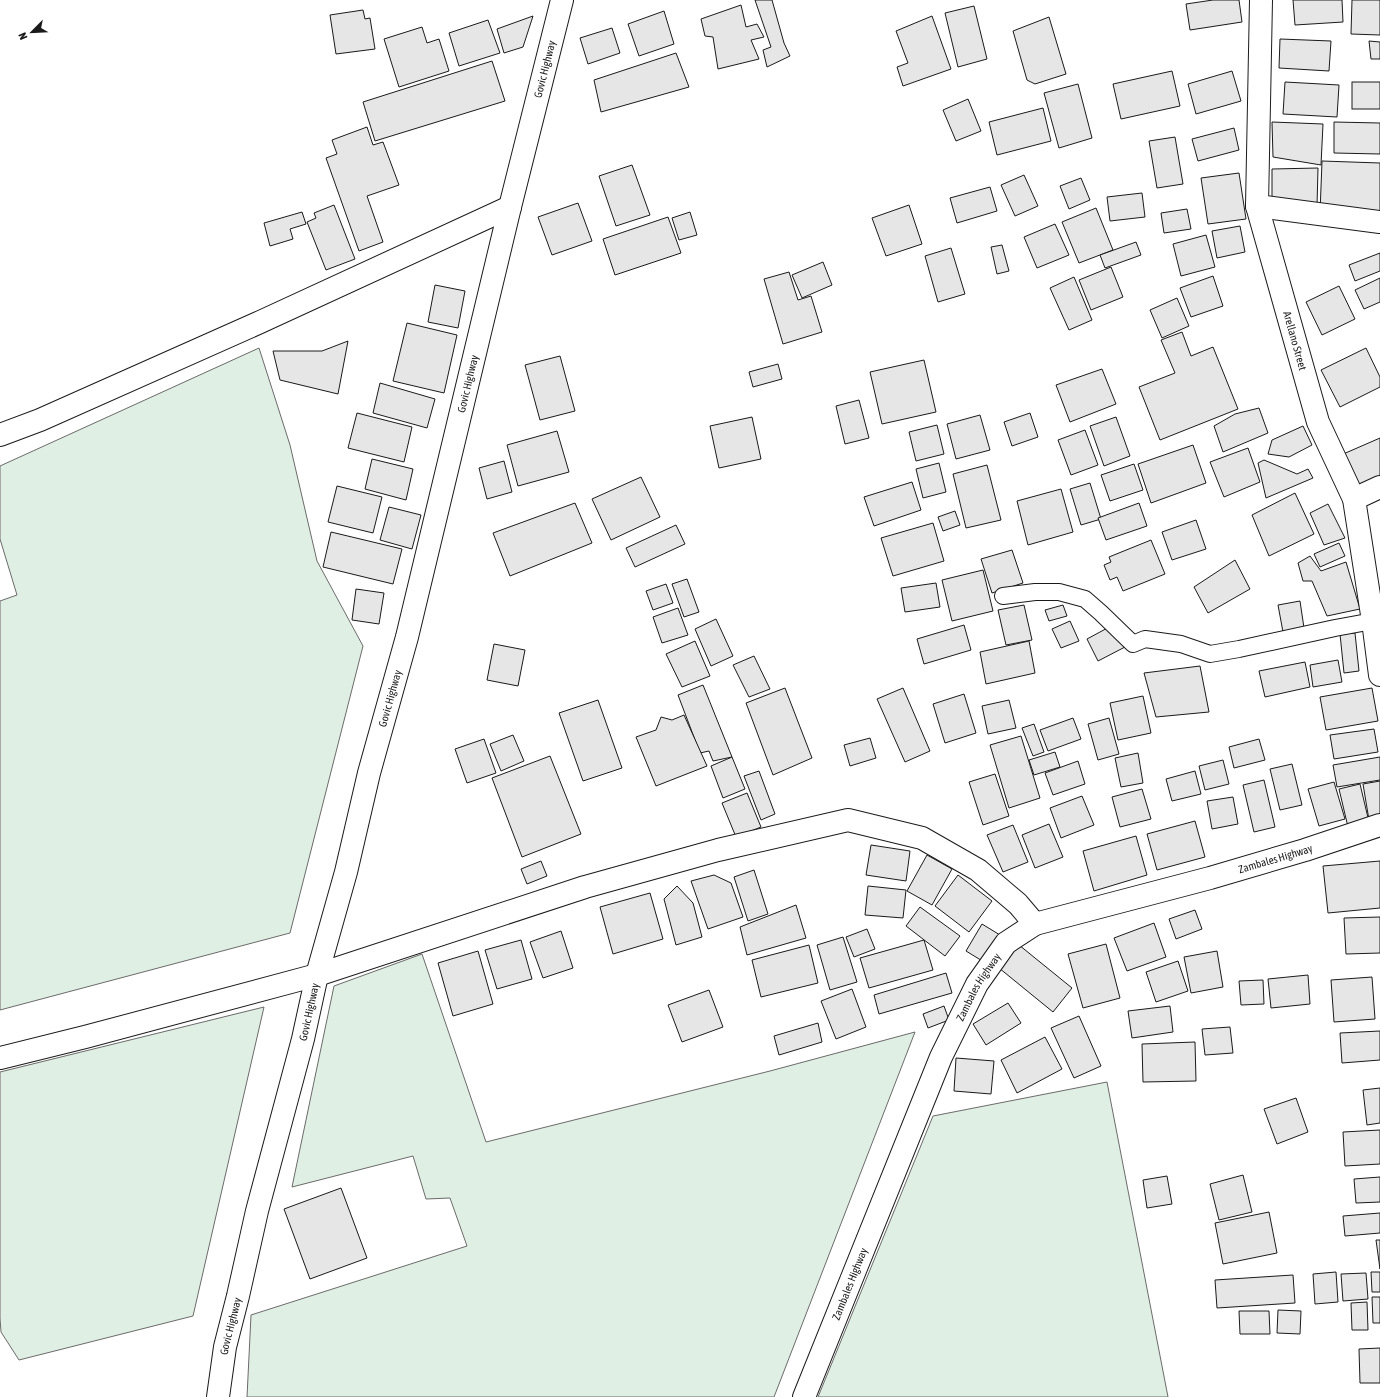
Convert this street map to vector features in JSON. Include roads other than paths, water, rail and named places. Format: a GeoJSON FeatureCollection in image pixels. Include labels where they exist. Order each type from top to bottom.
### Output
{"type":"FeatureCollection","features":[{"type":"Feature","properties":{"kind":"street","name":"Govic Highway"},"geometry":{"type":"LineString","coordinates":[[218,1397],[225,1347],[257,1211],[303,1039],[317,975],[346,872],[369,773],[407,637],[510,207],[562,0]]}},
{"type":"Feature","properties":{"kind":"street","name":"Arellano Street"},"geometry":{"type":"LineString","coordinates":[[1261,0],[1257,206],[1318,422],[1354,499],[1380,675]]}},
{"type":"Feature","properties":{"kind":"street"},"geometry":{"type":"LineString","coordinates":[[1257,206],[1380,222]]}},
{"type":"Feature","properties":{"kind":"street"},"geometry":{"type":"LineString","coordinates":[[0,435],[40,420],[251,326],[510,207]]}},
{"type":"Feature","properties":{"kind":"street"},"geometry":{"type":"LineString","coordinates":[[1354,499],[1380,487]]}},
{"type":"Feature","properties":{"kind":"street"},"geometry":{"type":"LineString","coordinates":[[1003,596],[1034,592],[1059,592],[1084,599],[1133,644],[1145,639],[1181,644],[1210,654],[1246,648],[1373,621]]}},
{"type":"Feature","properties":{"kind":"street"},"geometry":{"type":"LineString","coordinates":[[0,1058],[85,1037],[317,975],[585,887],[718,850],[848,820],[922,838],[978,870],[1018,904],[1035,924]]}},
{"type":"Feature","properties":{"kind":"street","name":"Zambales Highway"},"geometry":{"type":"LineString","coordinates":[[804,1397],[941,1057],[977,984],[1006,943],[1035,924],[1218,876],[1305,850],[1380,825]]}}]}
